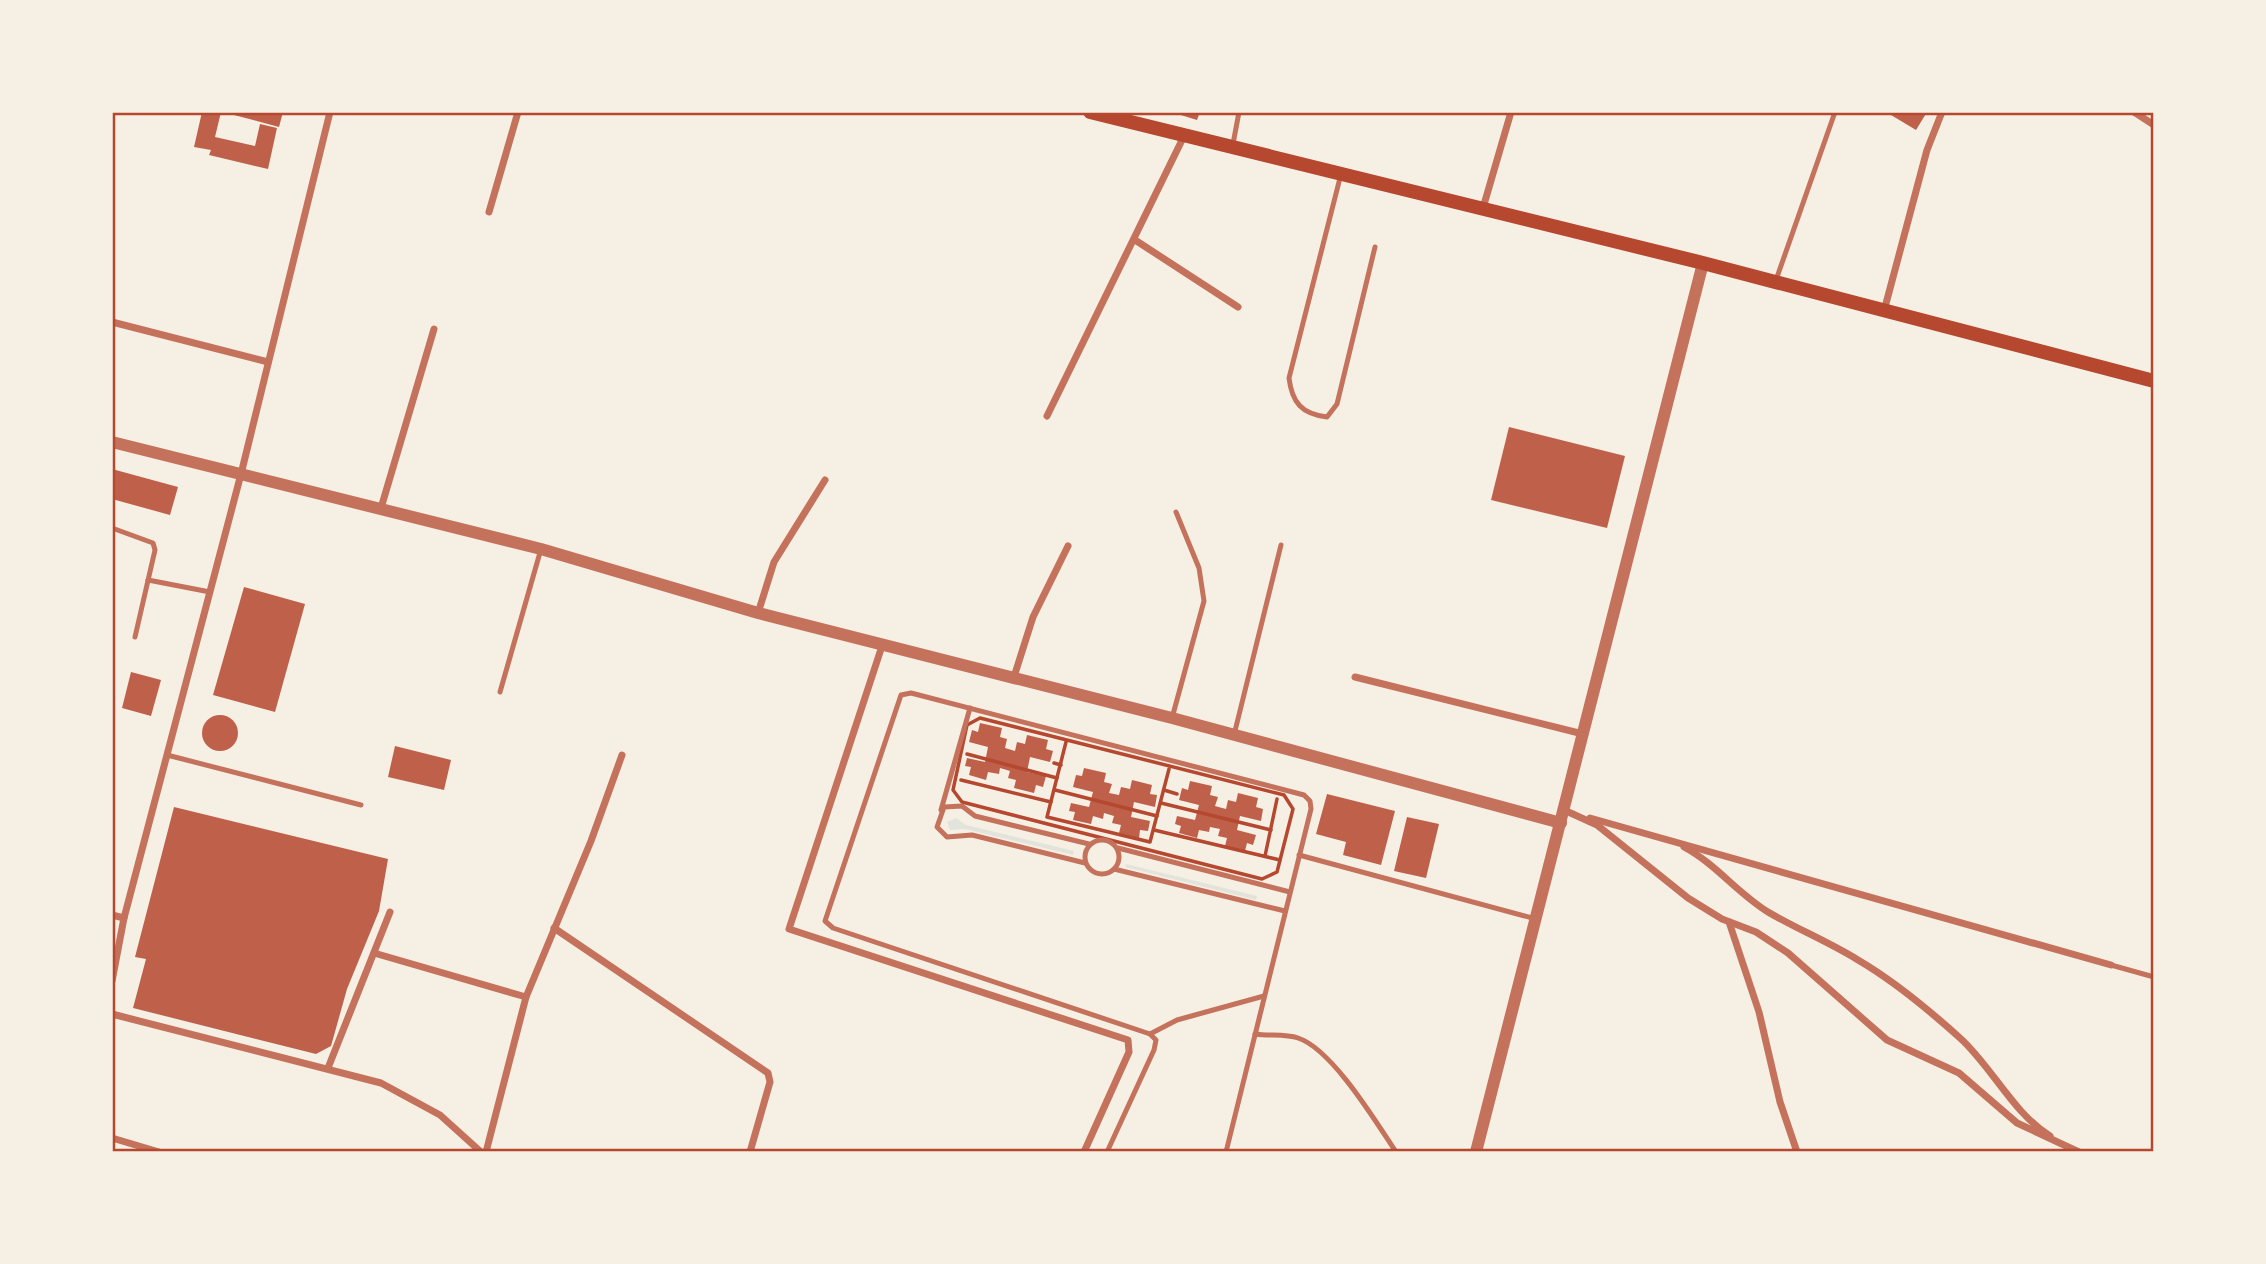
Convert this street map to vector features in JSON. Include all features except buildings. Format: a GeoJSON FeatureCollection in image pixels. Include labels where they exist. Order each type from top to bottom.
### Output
{"type":"FeatureCollection","features":[{"type":"Feature","properties":{"kind":"main road"},"geometry":{"type":"LineString","coordinates":[[1090,112],[1703,263],[2154,381]]}},
{"type":"Feature","properties":{"kind":"street"},"geometry":{"type":"LineString","coordinates":[[112,981],[124,918],[241,474],[330,112]]}},
{"type":"Feature","properties":{"kind":"street"},"geometry":{"type":"LineString","coordinates":[[489,212],[518,112]]}},
{"type":"Feature","properties":{"kind":"street"},"geometry":{"type":"LineString","coordinates":[[1483,209],[1511,112]]}},
{"type":"Feature","properties":{"kind":"street"},"geometry":{"type":"LineString","coordinates":[[1884,312],[1927,150],[1942,112]]}},
{"type":"Feature","properties":{"kind":"street"},"geometry":{"type":"LineString","coordinates":[[2134,112],[2154,125]]}},
{"type":"Feature","properties":{"kind":"street"},"geometry":{"type":"LineString","coordinates":[[1047,416],[1184,136]]}},
{"type":"Feature","properties":{"kind":"street"},"geometry":{"type":"LineString","coordinates":[[1135,240],[1238,307]]}},
{"type":"Feature","properties":{"kind":"street"},"geometry":{"type":"LineString","coordinates":[[1476,1152],[1703,263]]}},
{"type":"Feature","properties":{"kind":"street"},"geometry":{"type":"LineString","coordinates":[[112,322],[268,362]]}},
{"type":"Feature","properties":{"kind":"street"},"geometry":{"type":"LineString","coordinates":[[381,508],[434,328]]}},
{"type":"Feature","properties":{"kind":"street"},"geometry":{"type":"LineString","coordinates":[[112,442],[541,550],[758,613],[1013,680],[1597,825],[1688,898],[1730,922],[1756,932],[1788,953],[1887,1040],[1959,1073],[2017,1123],[2079,1152]]}},
{"type":"Feature","properties":{"kind":"street"},"geometry":{"type":"LineString","coordinates":[[758,613],[774,562],[825,480]]}},
{"type":"Feature","properties":{"kind":"street"},"geometry":{"type":"LineString","coordinates":[[1013,680],[1033,617],[1068,546]]}},
{"type":"Feature","properties":{"kind":"street"},"geometry":{"type":"LineString","coordinates":[[882,646],[789,929],[1128,1040],[1129,1052],[1084,1152]]}},
{"type":"Feature","properties":{"kind":"street"},"geometry":{"type":"LineString","coordinates":[[1356,677],[1583,734]]}},
{"type":"Feature","properties":{"kind":"street"},"geometry":{"type":"LineString","coordinates":[[112,1014],[381,1083],[440,1115],[483,1152],[526,997],[622,755]]}},
{"type":"Feature","properties":{"kind":"street"},"geometry":{"type":"LineString","coordinates":[[1562,817],[1667,839],[2111,965]]}},
{"type":"Feature","properties":{"kind":"street"},"geometry":{"type":"LineString","coordinates":[[1667,839],[1711,863],[1748,898],[1768,912],[1849,955],[1892,984],[1961,1038],[2027,1115],[2046,1133],[2070,1150],[2084,1152]]}},
{"type":"Feature","properties":{"kind":"street"},"geometry":{"type":"LineString","coordinates":[[328,1068],[390,912]]}},
{"type":"Feature","properties":{"kind":"street"},"geometry":{"type":"LineString","coordinates":[[112,915],[124,918]]}},
{"type":"Feature","properties":{"kind":"street"},"geometry":{"type":"LineString","coordinates":[[1730,922],[1759,1012],[1780,1102],[1797,1152]]}},
{"type":"Feature","properties":{"kind":"street"},"geometry":{"type":"LineString","coordinates":[[554,928],[768,1073],[770,1082],[750,1152]]}},
{"type":"Feature","properties":{"kind":"street"},"geometry":{"type":"LineString","coordinates":[[374,953],[526,997]]}},
{"type":"Feature","properties":{"kind":"street"},"geometry":{"type":"LineString","coordinates":[[112,1138],[159,1152]]}},
{"type":"Feature","properties":{"kind":"lane"},"geometry":{"type":"LineString","coordinates":[[1233,148],[1239,112]]}},
{"type":"Feature","properties":{"kind":"lane"},"geometry":{"type":"LineString","coordinates":[[1775,283],[1835,112]]}},
{"type":"Feature","properties":{"kind":"lane"},"geometry":{"type":"LineString","coordinates":[[1340,174],[1289,378],[1291,395],[1299,407],[1312,415],[1327,417],[1337,404],[1374,247]]}},
{"type":"Feature","properties":{"kind":"lane"},"geometry":{"type":"LineString","coordinates":[[1172,719],[1204,601],[1199,568],[1176,512]]}},
{"type":"Feature","properties":{"kind":"lane"},"geometry":{"type":"LineString","coordinates":[[112,528],[153,543],[155,550],[135,637]]}},
{"type":"Feature","properties":{"kind":"lane"},"geometry":{"type":"LineString","coordinates":[[1234,735],[1281,545]]}},
{"type":"Feature","properties":{"kind":"lane"},"geometry":{"type":"LineString","coordinates":[[500,692],[541,550]]}},
{"type":"Feature","properties":{"kind":"lane"},"geometry":{"type":"LineString","coordinates":[[148,580],[210,592]]}},
{"type":"Feature","properties":{"kind":"lane"},"geometry":{"type":"LineString","coordinates":[[1107,1152],[1154,1050],[1156,1040],[1150,1034],[833,928],[825,921],[901,695],[911,693],[970,708],[1304,795],[1310,801],[1311,809],[1226,1152]]}},
{"type":"Feature","properties":{"kind":"lane"},"geometry":{"type":"LineString","coordinates":[[970,708],[937,827],[947,837],[972,835],[1085,863]]}},
{"type":"Feature","properties":{"kind":"lane"},"geometry":{"type":"LineString","coordinates":[[167,755],[361,805]]}},
{"type":"Feature","properties":{"kind":"lane"},"geometry":{"type":"LineString","coordinates":[[940,813],[944,807],[962,806],[975,816],[1089,844],[1106,839],[1118,848],[1290,892]]}},
{"type":"Feature","properties":{"kind":"lane"},"geometry":{"type":"LineString","coordinates":[[1089,844],[1085,851],[1085,863],[1092,872],[1101,874],[1114,869],[1285,911]]}},
{"type":"Feature","properties":{"kind":"lane"},"geometry":{"type":"LineString","coordinates":[[1114,869],[1120,858],[1118,848]]}},
{"type":"Feature","properties":{"kind":"lane"},"geometry":{"type":"LineString","coordinates":[[1299,855],[1536,919]]}},
{"type":"Feature","properties":{"kind":"lane"},"geometry":{"type":"LineString","coordinates":[[2111,965],[2154,977]]}},
{"type":"Feature","properties":{"kind":"lane"},"geometry":{"type":"LineString","coordinates":[[1150,1034],[1177,1020],[1264,996]]}},
{"type":"Feature","properties":{"kind":"lane"},"geometry":{"type":"LineString","coordinates":[[1255,1034],[1298,1038],[1321,1051],[1354,1090],[1396,1152]]}},
{"type":"Feature","properties":{"kind":"path"},"geometry":{"type":"LineString","coordinates":[[980,718],[1284,795],[1293,809],[1277,872],[1262,879],[962,802],[953,790],[961,752],[967,725],[980,718]]}},
{"type":"Feature","properties":{"kind":"path"},"geometry":{"type":"LineString","coordinates":[[1067,740],[1048,817],[1150,842],[1170,766]]}},
{"type":"Feature","properties":{"kind":"path"},"geometry":{"type":"LineString","coordinates":[[961,752],[1058,778]]}},
{"type":"Feature","properties":{"kind":"path"},"geometry":{"type":"LineString","coordinates":[[1054,763],[1061,765]]}},
{"type":"Feature","properties":{"kind":"path"},"geometry":{"type":"LineString","coordinates":[[955,779],[1051,802]]}},
{"type":"Feature","properties":{"kind":"path"},"geometry":{"type":"LineString","coordinates":[[1055,790],[1157,816]]}},
{"type":"Feature","properties":{"kind":"path"},"geometry":{"type":"LineString","coordinates":[[1164,790],[1177,794]]}},
{"type":"Feature","properties":{"kind":"path"},"geometry":{"type":"LineString","coordinates":[[1265,856],[1278,794]]}},
{"type":"Feature","properties":{"kind":"path"},"geometry":{"type":"LineString","coordinates":[[1161,803],[1271,830]]}},
{"type":"Feature","properties":{"kind":"path"},"geometry":{"type":"LineString","coordinates":[[1154,830],[1280,860]]}},
{"type":"Feature","properties":{"kind":"shaded area"},"geometry":{"type":"Polygon","coordinates":[[[956,818],[966,825],[1074,851],[1073,855],[965,829],[950,830],[947,822],[956,818]]]}},
{"type":"Feature","properties":{"kind":"shaded area"},"geometry":{"type":"Polygon","coordinates":[[[1126,864],[1257,896],[1256,900],[1125,867],[1126,864]]]}}]}
